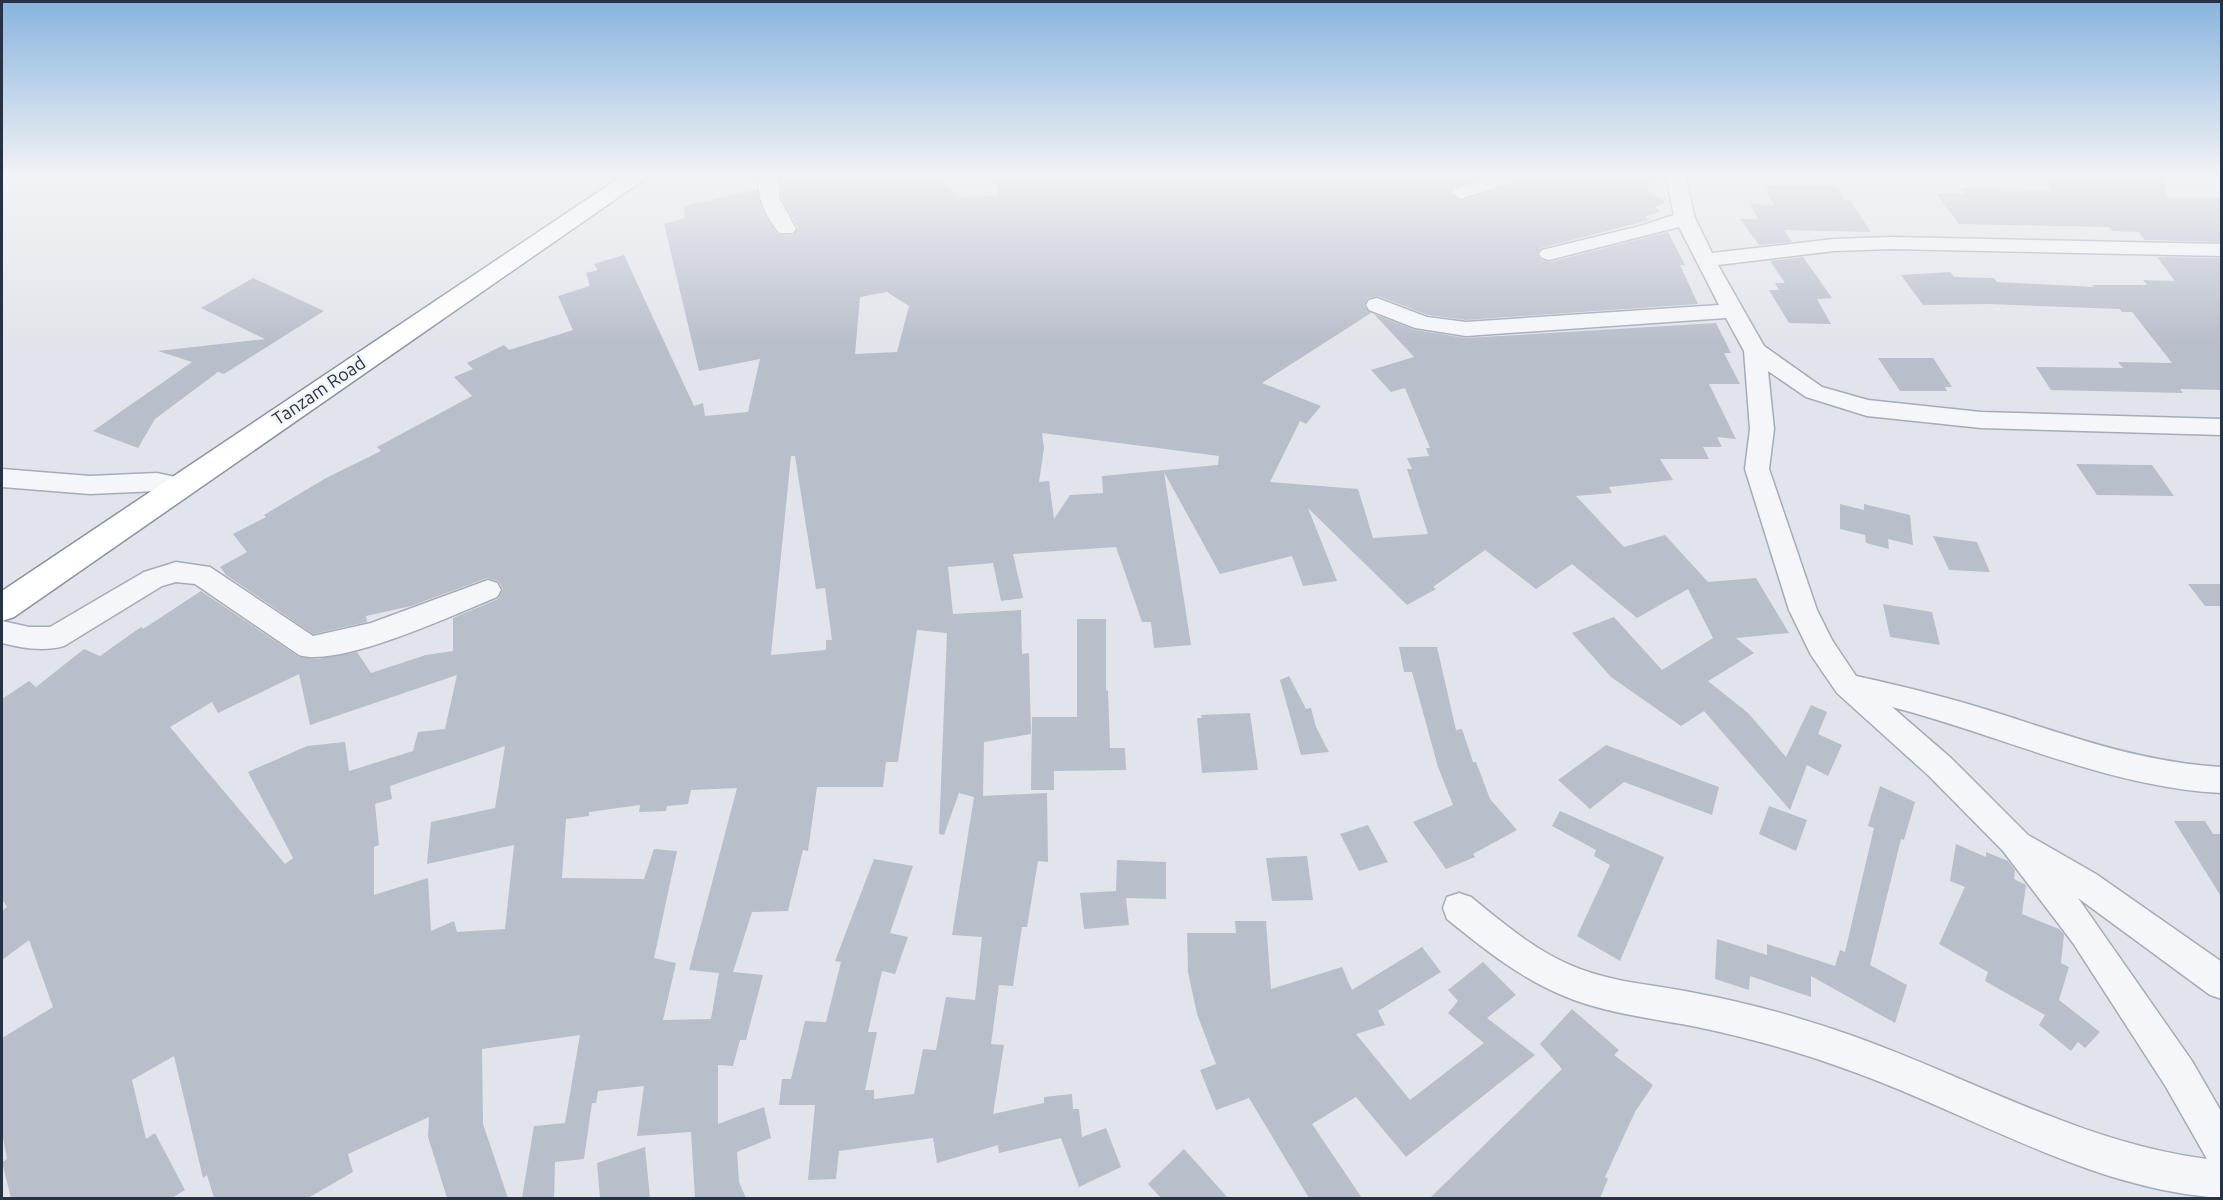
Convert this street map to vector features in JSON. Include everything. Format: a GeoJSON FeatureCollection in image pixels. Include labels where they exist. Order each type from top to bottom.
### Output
{"type":"FeatureCollection","features":[{"type":"Feature","properties":{"kind":"highway","name":"Tanzam Road"},"geometry":{"type":"LineString","coordinates":[[2,608],[555,232]]}},
{"type":"Feature","properties":{"kind":"street"},"geometry":{"type":"LineString","coordinates":[[1549,254],[1642,232]]}},
{"type":"Feature","properties":{"kind":"street"},"geometry":{"type":"LineString","coordinates":[[1692,232],[1755,351],[1762,429],[1757,469],[1803,610],[1821,646],[1847,685],[1940,766],[2014,841],[2085,932],[2179,1074],[2222,1149]]}},
{"type":"Feature","properties":{"kind":"street"},"geometry":{"type":"LineString","coordinates":[[1705,260],[1834,245],[1891,243],[2222,250]]}},
{"type":"Feature","properties":{"kind":"street"},"geometry":{"type":"LineString","coordinates":[[1377,305],[1423,323],[1466,329],[1733,311]]}},
{"type":"Feature","properties":{"kind":"street"},"geometry":{"type":"LineString","coordinates":[[1755,351],[1814,392],[1867,408],[1982,420],[2088,425],[2222,426]]}},
{"type":"Feature","properties":{"kind":"street"},"geometry":{"type":"LineString","coordinates":[[2,478],[90,485],[157,482],[180,486]]}},
{"type":"Feature","properties":{"kind":"street"},"geometry":{"type":"LineString","coordinates":[[2,632],[29,638],[54,638],[153,579],[176,572],[201,574],[309,646],[331,645],[376,633],[488,590]]}},
{"type":"Feature","properties":{"kind":"street"},"geometry":{"type":"LineString","coordinates":[[1847,685],[1945,708],[2111,762],[2169,777],[2222,780]]}},
{"type":"Feature","properties":{"kind":"street"},"geometry":{"type":"LineString","coordinates":[[2014,841],[2085,884],[2222,983]]}},
{"type":"Feature","properties":{"kind":"street"},"geometry":{"type":"LineString","coordinates":[[1459,908],[1508,948],[1561,978],[1623,997],[1736,1018],[1843,1050],[2120,1160],[2196,1179],[2222,1180]]}},
{"type":"Feature","properties":{"kind":"building"},"geometry":{"type":"Polygon","coordinates":[[[666,232],[776,232],[793,235],[795,232],[1603,232],[1541,248],[1537,254],[1541,260],[1550,262],[1668,232],[1685,265],[1680,265],[1698,304],[1466,320],[1428,315],[1378,296],[1368,298],[1364,306],[1371,313],[1262,383],[1321,406],[1306,424],[1300,421],[1270,482],[1358,489],[1373,538],[1428,534],[1407,469],[1412,469],[1407,458],[1429,456],[1426,448],[1430,448],[1405,388],[1391,392],[1371,370],[1414,357],[1374,314],[1415,330],[1466,338],[1716,323],[1731,353],[1724,353],[1740,384],[1709,384],[1736,439],[1717,437],[1722,447],[1703,447],[1709,459],[1660,459],[1673,480],[1609,487],[1612,493],[1576,496],[1624,547],[1665,535],[1708,582],[1756,578],[1789,633],[1736,638],[1754,653],[1708,681],[1748,713],[1786,757],[1811,705],[1827,712],[1818,734],[1842,745],[1828,776],[1807,765],[1790,810],[1704,711],[1681,726],[1611,677],[1572,633],[1614,617],[1662,670],[1713,638],[1688,589],[1637,618],[1572,564],[1536,589],[1485,550],[1433,587],[1436,589],[1407,605],[1308,508],[1337,581],[1303,586],[1292,556],[1220,574],[1164,472],[1191,645],[1154,648],[1151,622],[1142,622],[1116,547],[1013,554],[1023,598],[1001,601],[993,563],[948,567],[953,614],[1021,610],[1022,654],[1029,653],[1031,734],[984,742],[983,796],[1047,793],[1048,862],[1038,861],[1027,927],[1022,927],[1013,986],[999,985],[991,1044],[1004,1045],[993,1114],[1044,1103],[1044,1097],[1072,1094],[1073,1109],[1079,1109],[1082,1137],[1106,1128],[1121,1167],[1079,1187],[1061,1138],[999,1153],[998,1145],[937,1163],[933,1138],[839,1151],[836,1179],[808,1180],[815,1105],[779,1105],[782,1079],[791,1079],[805,1021],[826,1022],[841,962],[835,961],[874,859],[913,866],[890,933],[908,937],[895,974],[882,971],[868,1032],[877,1032],[865,1090],[874,1090],[874,1099],[914,1094],[923,1049],[936,1050],[946,997],[975,1000],[982,937],[952,935],[974,797],[959,793],[944,835],[939,834],[947,633],[917,630],[898,762],[886,762],[883,787],[817,787],[808,851],[803,850],[788,911],[752,912],[733,972],[763,975],[746,1040],[740,1040],[733,1066],[718,1065],[718,1124],[764,1107],[771,1138],[737,1152],[739,1182],[746,1198],[695,1198],[691,1132],[637,1136],[644,1086],[598,1091],[596,1103],[592,1103],[584,1159],[555,1162],[554,1198],[522,1198],[534,1126],[565,1123],[580,1035],[482,1049],[483,1124],[508,1198],[447,1198],[428,1137],[429,1117],[348,1154],[353,1172],[308,1198],[214,1198],[207,1175],[203,1178],[174,1056],[132,1080],[146,1139],[155,1133],[185,1190],[172,1198],[11,1198],[2,1162],[7,1159],[2,1133],[2,1038],[53,1007],[29,940],[2,960],[2,911],[7,907],[2,899],[2,699],[29,681],[36,687],[84,649],[100,656],[141,627],[143,629],[201,591],[299,657],[318,659],[357,652],[371,673],[426,655],[453,651],[453,618],[498,599],[503,589],[498,581],[487,578],[411,606],[366,616],[367,622],[313,634],[226,575],[220,567],[247,552],[233,534],[266,517],[264,515],[326,478],[381,451],[377,447],[472,396],[454,377],[473,369],[467,363],[504,345],[509,350],[573,330],[558,296],[590,286],[586,273],[598,270],[594,264],[624,255],[694,406],[703,403],[705,416],[748,412],[760,359],[699,371],[666,232]],[[887,292],[860,297],[855,354],[897,352],[909,306],[887,292]],[[1042,433],[1044,448],[1039,482],[1049,481],[1054,519],[1070,495],[1103,493],[1102,476],[1218,465],[1219,456],[1042,433]],[[791,456],[771,655],[826,650],[826,640],[832,640],[825,588],[816,589],[795,456],[791,456]],[[299,674],[218,713],[212,702],[170,727],[285,864],[293,858],[248,772],[307,746],[345,742],[349,771],[413,751],[418,732],[445,729],[457,675],[310,725],[299,674]],[[505,746],[390,786],[392,799],[375,804],[379,845],[374,847],[374,895],[428,878],[431,931],[454,921],[457,932],[505,929],[514,845],[427,864],[431,822],[495,808],[505,746]],[[737,788],[691,790],[688,804],[667,806],[666,811],[639,812],[640,805],[589,812],[589,816],[566,819],[562,878],[644,879],[654,849],[677,851],[654,958],[676,963],[663,1020],[711,1019],[719,973],[689,970],[737,788]]]}},
{"type":"Feature","properties":{"kind":"building"},"geometry":{"type":"Polygon","coordinates":[[[1750,232],[1785,232],[1792,242],[1759,245],[1750,232]]]}},
{"type":"Feature","properties":{"kind":"building"},"geometry":{"type":"Polygon","coordinates":[[[2139,232],[2221,232],[2221,242],[2145,240],[2139,232]]]}},
{"type":"Feature","properties":{"kind":"building"},"geometry":{"type":"Polygon","coordinates":[[[1803,257],[1832,298],[1817,299],[1831,324],[1789,323],[1769,290],[1779,290],[1775,283],[1785,283],[1770,261],[1803,257]]]}},
{"type":"Feature","properties":{"kind":"building"},"geometry":{"type":"Polygon","coordinates":[[[2157,257],[2221,258],[2222,390],[2180,389],[2183,393],[2051,390],[2036,367],[2123,368],[2118,362],[2172,363],[2132,312],[2122,312],[2120,309],[1989,304],[1923,305],[1901,275],[1950,272],[1954,277],[1994,278],[1997,282],[2094,287],[2092,285],[2147,285],[2143,280],[2175,281],[2157,257]]]}},
{"type":"Feature","properties":{"kind":"building"},"geometry":{"type":"Polygon","coordinates":[[[253,278],[324,311],[224,374],[218,372],[155,419],[138,448],[93,431],[192,362],[158,351],[265,339],[201,308],[253,278]]]}},
{"type":"Feature","properties":{"kind":"building"},"geometry":{"type":"Polygon","coordinates":[[[1878,358],[1933,358],[1952,387],[1945,387],[1947,391],[1900,391],[1878,358]]]}},
{"type":"Feature","properties":{"kind":"building"},"geometry":{"type":"Polygon","coordinates":[[[2076,464],[2152,465],[2174,496],[2097,495],[2076,464]]]}},
{"type":"Feature","properties":{"kind":"building"},"geometry":{"type":"Polygon","coordinates":[[[1840,504],[1864,510],[1864,504],[1910,515],[1913,545],[1888,539],[1889,549],[1866,543],[1865,535],[1840,529],[1840,504]]]}},
{"type":"Feature","properties":{"kind":"building"},"geometry":{"type":"Polygon","coordinates":[[[1933,536],[1977,542],[1990,572],[1949,570],[1933,536]]]}},
{"type":"Feature","properties":{"kind":"building"},"geometry":{"type":"Polygon","coordinates":[[[2188,584],[2222,584],[2222,606],[2205,606],[2188,584]]]}},
{"type":"Feature","properties":{"kind":"building"},"geometry":{"type":"Polygon","coordinates":[[[1883,604],[1932,612],[1940,645],[1890,637],[1883,604]]]}},
{"type":"Feature","properties":{"kind":"building"},"geometry":{"type":"Polygon","coordinates":[[[1077,619],[1106,619],[1106,691],[1108,690],[1110,748],[1125,748],[1126,770],[1054,771],[1054,790],[1031,790],[1032,717],[1077,717],[1077,619]]]}},
{"type":"Feature","properties":{"kind":"building"},"geometry":{"type":"Polygon","coordinates":[[[1399,647],[1437,647],[1456,730],[1462,729],[1473,762],[1476,762],[1490,799],[1517,830],[1473,854],[1475,857],[1446,869],[1413,822],[1453,805],[1438,767],[1412,672],[1404,672],[1399,647]]]}},
{"type":"Feature","properties":{"kind":"building"},"geometry":{"type":"Polygon","coordinates":[[[1289,676],[1306,709],[1311,708],[1316,727],[1329,752],[1301,755],[1280,680],[1289,676]]]}},
{"type":"Feature","properties":{"kind":"building"},"geometry":{"type":"Polygon","coordinates":[[[1250,713],[1258,770],[1202,773],[1197,718],[1202,718],[1201,715],[1250,713]]]}},
{"type":"Feature","properties":{"kind":"building"},"geometry":{"type":"Polygon","coordinates":[[[1606,745],[1719,787],[1712,815],[1624,782],[1590,809],[1558,780],[1606,745]]]}},
{"type":"Feature","properties":{"kind":"building"},"geometry":{"type":"Polygon","coordinates":[[[1880,786],[1915,802],[1904,840],[1901,839],[1870,965],[1907,985],[1895,1023],[1811,976],[1811,997],[1750,976],[1749,990],[1715,979],[1717,939],[1767,955],[1767,944],[1835,966],[1840,950],[1845,952],[1874,828],[1868,826],[1880,786]]]}},
{"type":"Feature","properties":{"kind":"building"},"geometry":{"type":"Polygon","coordinates":[[[1769,806],[1807,820],[1796,851],[1759,834],[1769,806]]]}},
{"type":"Feature","properties":{"kind":"building"},"geometry":{"type":"Polygon","coordinates":[[[1560,811],[1664,857],[1620,961],[1577,936],[1610,865],[1594,856],[1596,850],[1552,826],[1560,811]]]}},
{"type":"Feature","properties":{"kind":"building"},"geometry":{"type":"Polygon","coordinates":[[[2174,821],[2205,821],[2213,834],[2222,834],[2222,898],[2174,821]]]}},
{"type":"Feature","properties":{"kind":"building"},"geometry":{"type":"Polygon","coordinates":[[[1368,825],[1388,862],[1359,871],[1340,834],[1368,825]]]}},
{"type":"Feature","properties":{"kind":"building"},"geometry":{"type":"Polygon","coordinates":[[[1956,844],[1986,857],[1986,852],[2008,861],[2015,870],[2014,879],[2026,885],[2022,914],[2059,929],[2064,934],[2061,963],[2069,967],[2059,1000],[2100,1032],[2085,1048],[2078,1042],[2071,1051],[2039,1025],[2045,1015],[1985,981],[1988,972],[1939,944],[1965,887],[1950,881],[1956,844]]]}},
{"type":"Feature","properties":{"kind":"building"},"geometry":{"type":"Polygon","coordinates":[[[1307,856],[1313,900],[1272,901],[1266,858],[1307,856]]]}},
{"type":"Feature","properties":{"kind":"building"},"geometry":{"type":"Polygon","coordinates":[[[1117,860],[1166,862],[1166,899],[1126,898],[1129,925],[1084,929],[1080,893],[1116,891],[1117,860]]]}},
{"type":"Feature","properties":{"kind":"building"},"geometry":{"type":"Polygon","coordinates":[[[1235,921],[1266,921],[1271,989],[1342,967],[1352,990],[1422,947],[1441,972],[1378,1011],[1385,1025],[1356,1034],[1410,1100],[1484,1043],[1448,1013],[1458,1001],[1448,990],[1483,962],[1516,995],[1487,1018],[1535,1055],[1406,1157],[1356,1097],[1312,1124],[1362,1198],[1309,1198],[1249,1098],[1216,1110],[1200,1070],[1216,1064],[1197,1014],[1188,972],[1187,933],[1236,933],[1235,921]]]}},
{"type":"Feature","properties":{"kind":"building"},"geometry":{"type":"Polygon","coordinates":[[[1572,1009],[1619,1050],[1614,1055],[1653,1085],[1635,1112],[1605,1177],[1608,1179],[1600,1198],[1430,1198],[1562,1069],[1540,1044],[1572,1009]]]}},
{"type":"Feature","properties":{"kind":"building"},"geometry":{"type":"Polygon","coordinates":[[[645,1147],[650,1198],[600,1198],[597,1163],[645,1147]]]}},
{"type":"Feature","properties":{"kind":"building"},"geometry":{"type":"Polygon","coordinates":[[[1184,1149],[1228,1198],[1161,1198],[1148,1184],[1184,1149]]]}}]}
